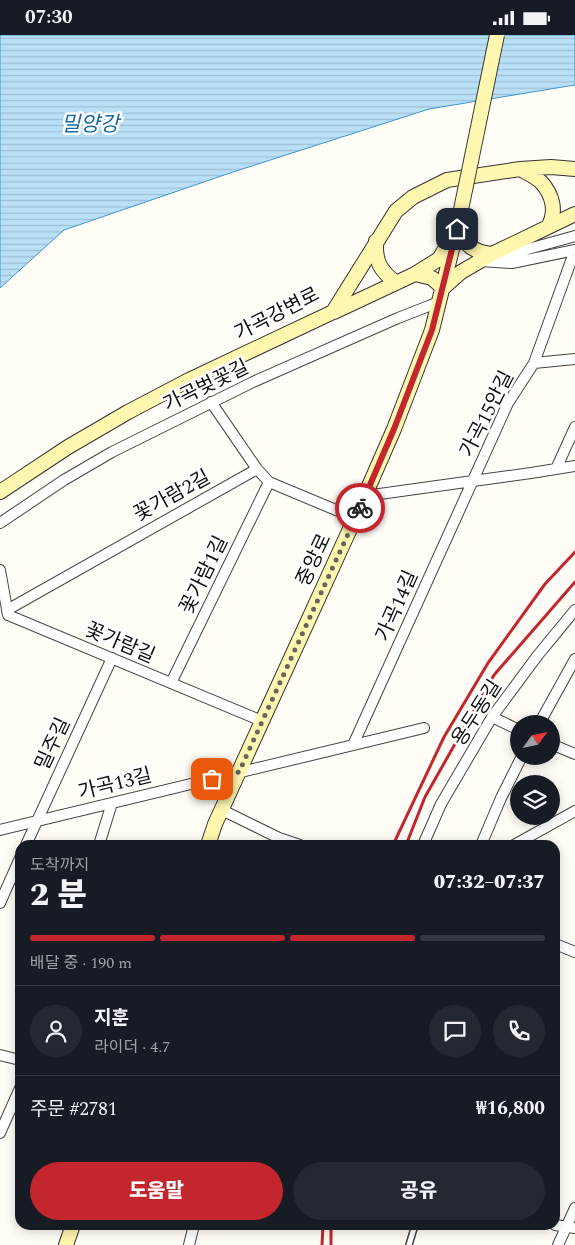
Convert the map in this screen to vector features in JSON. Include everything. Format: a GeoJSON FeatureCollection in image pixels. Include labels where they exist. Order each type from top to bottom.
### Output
{"type":"FeatureCollection","features":[{"type":"Feature","properties":{"kind":"main road","name":"중앙로"},"geometry":{"type":"LineString","coordinates":[[210,840],[365,496],[394,429],[432,330],[457,229],[497,35]]}},
{"type":"Feature","properties":{"kind":"main road","name":"가곡강변로"},"geometry":{"type":"LineString","coordinates":[[0,492],[68,447],[189,379],[333,312],[376,240],[396,211],[413,197],[432,186],[447,179],[520,169],[551,167],[575,169]]}},
{"type":"Feature","properties":{"kind":"main road"},"geometry":{"type":"LineString","coordinates":[[520,169],[541,182],[551,197],[554,207],[553,218],[548,227]]}},
{"type":"Feature","properties":{"kind":"main road"},"geometry":{"type":"LineString","coordinates":[[415,274],[432,278],[443,288],[453,278],[478,261],[494,257],[575,214]]}},
{"type":"Feature","properties":{"kind":"main road"},"geometry":{"type":"LineString","coordinates":[[457,229],[470,248],[494,257]]}},
{"type":"Feature","properties":{"kind":"main road"},"geometry":{"type":"LineString","coordinates":[[333,312],[415,274],[439,259],[457,229]]}},
{"type":"Feature","properties":{"kind":"main road"},"geometry":{"type":"LineString","coordinates":[[376,240],[377,260],[385,273],[396,283]]}},
{"type":"Feature","properties":{"kind":"main road"},"geometry":{"type":"LineString","coordinates":[[66,1245],[71,1230]]}},
{"type":"Feature","properties":{"kind":"street"},"geometry":{"type":"LineString","coordinates":[[494,257],[575,236]]}},
{"type":"Feature","properties":{"kind":"street","name":"가곡15안길"},"geometry":{"type":"LineString","coordinates":[[494,257],[512,263],[575,250]]}},
{"type":"Feature","properties":{"kind":"street","name":"가곡15안길"},"geometry":{"type":"LineString","coordinates":[[473,481],[508,403],[534,363],[575,250]]}},
{"type":"Feature","properties":{"kind":"street","name":"가곡벚꽃길"},"geometry":{"type":"LineString","coordinates":[[0,523],[64,479],[112,452],[211,402],[398,318],[439,302]]}},
{"type":"Feature","properties":{"kind":"street","name":"가곡15안길"},"geometry":{"type":"LineString","coordinates":[[534,363],[575,359]]}},
{"type":"Feature","properties":{"kind":"street"},"geometry":{"type":"LineString","coordinates":[[211,402],[257,469],[269,482],[355,518]]}},
{"type":"Feature","properties":{"kind":"street"},"geometry":{"type":"LineString","coordinates":[[556,469],[575,427]]}},
{"type":"Feature","properties":{"kind":"street"},"geometry":{"type":"LineString","coordinates":[[365,496],[575,466]]}},
{"type":"Feature","properties":{"kind":"street","name":"꽃가람2길"},"geometry":{"type":"LineString","coordinates":[[7,609],[257,469]]}},
{"type":"Feature","properties":{"kind":"street","name":"가곡14길"},"geometry":{"type":"LineString","coordinates":[[353,745],[473,481]]}},
{"type":"Feature","properties":{"kind":"street","name":"꽃가람1길"},"geometry":{"type":"LineString","coordinates":[[170,683],[269,482]]}},
{"type":"Feature","properties":{"kind":"street"},"geometry":{"type":"LineString","coordinates":[[0,570],[7,609]]}},
{"type":"Feature","properties":{"kind":"street","name":"꽃가람길"},"geometry":{"type":"LineString","coordinates":[[7,609],[8,615],[262,721]]}},
{"type":"Feature","properties":{"kind":"street","name":"용두동길"},"geometry":{"type":"LineString","coordinates":[[425,840],[441,804],[492,717],[538,655],[575,611]]}},
{"type":"Feature","properties":{"kind":"street","name":"밀주길"},"geometry":{"type":"LineString","coordinates":[[28,840],[112,658]]}},
{"type":"Feature","properties":{"kind":"street"},"geometry":{"type":"LineString","coordinates":[[544,715],[575,659]]}},
{"type":"Feature","properties":{"kind":"street"},"geometry":{"type":"LineString","coordinates":[[492,717],[510,725]]}},
{"type":"Feature","properties":{"kind":"street"},"geometry":{"type":"LineString","coordinates":[[239,772],[424,728]]}},
{"type":"Feature","properties":{"kind":"street"},"geometry":{"type":"LineString","coordinates":[[560,748],[575,754]]}},
{"type":"Feature","properties":{"kind":"street"},"geometry":{"type":"LineString","coordinates":[[483,840],[518,765]]}},
{"type":"Feature","properties":{"kind":"street","name":"가곡13길"},"geometry":{"type":"LineString","coordinates":[[0,831],[239,772]]}},
{"type":"Feature","properties":{"kind":"street"},"geometry":{"type":"LineString","coordinates":[[101,840],[112,803]]}},
{"type":"Feature","properties":{"kind":"street"},"geometry":{"type":"LineString","coordinates":[[222,810],[285,840]]}},
{"type":"Feature","properties":{"kind":"street"},"geometry":{"type":"LineString","coordinates":[[523,840],[575,811]]}},
{"type":"Feature","properties":{"kind":"street"},"geometry":{"type":"LineString","coordinates":[[0,903],[15,869]]}},
{"type":"Feature","properties":{"kind":"street"},"geometry":{"type":"LineString","coordinates":[[560,946],[575,952]]}},
{"type":"Feature","properties":{"kind":"street"},"geometry":{"type":"LineString","coordinates":[[0,1055],[15,1059]]}},
{"type":"Feature","properties":{"kind":"street"},"geometry":{"type":"LineString","coordinates":[[0,1133],[15,1099]]}},
{"type":"Feature","properties":{"kind":"street"},"geometry":{"type":"LineString","coordinates":[[558,1245],[571,1228],[575,1208]]}},
{"type":"Feature","properties":{"kind":"street"},"geometry":{"type":"LineString","coordinates":[[188,1245],[192,1230]]}},
{"type":"Feature","properties":{"kind":"lane"},"geometry":{"type":"LineString","coordinates":[[409,1245],[414,1230]]}},
{"type":"Feature","properties":{"kind":"water","name":"밀양강"},"geometry":{"type":"Polygon","coordinates":[[[0,35],[575,35],[575,85],[429,109],[230,173],[64,230],[0,288],[0,35]]]}},
{"type":"Feature","properties":{"kind":"railway"},"geometry":{"type":"LineString","coordinates":[[395,840],[444,737],[488,663],[545,584],[575,552]]}},
{"type":"Feature","properties":{"kind":"railway"},"geometry":{"type":"LineString","coordinates":[[408,840],[425,797],[494,675],[575,582]]}},
{"type":"Feature","properties":{"kind":"railway"},"geometry":{"type":"LineString","coordinates":[[322,1245],[323,1230]]}},
{"type":"Feature","properties":{"kind":"railway"},"geometry":{"type":"LineString","coordinates":[[331,1230],[331,1245]]}},
{"type":"Feature","properties":{"kind":"way so far"},"geometry":{"type":"LineString","coordinates":[[212,779],[239,772],[360,508]]}},
{"type":"Feature","properties":{"kind":"route"},"geometry":{"type":"LineString","coordinates":[[360,508],[394,429],[432,330],[457,229]]}}]}
